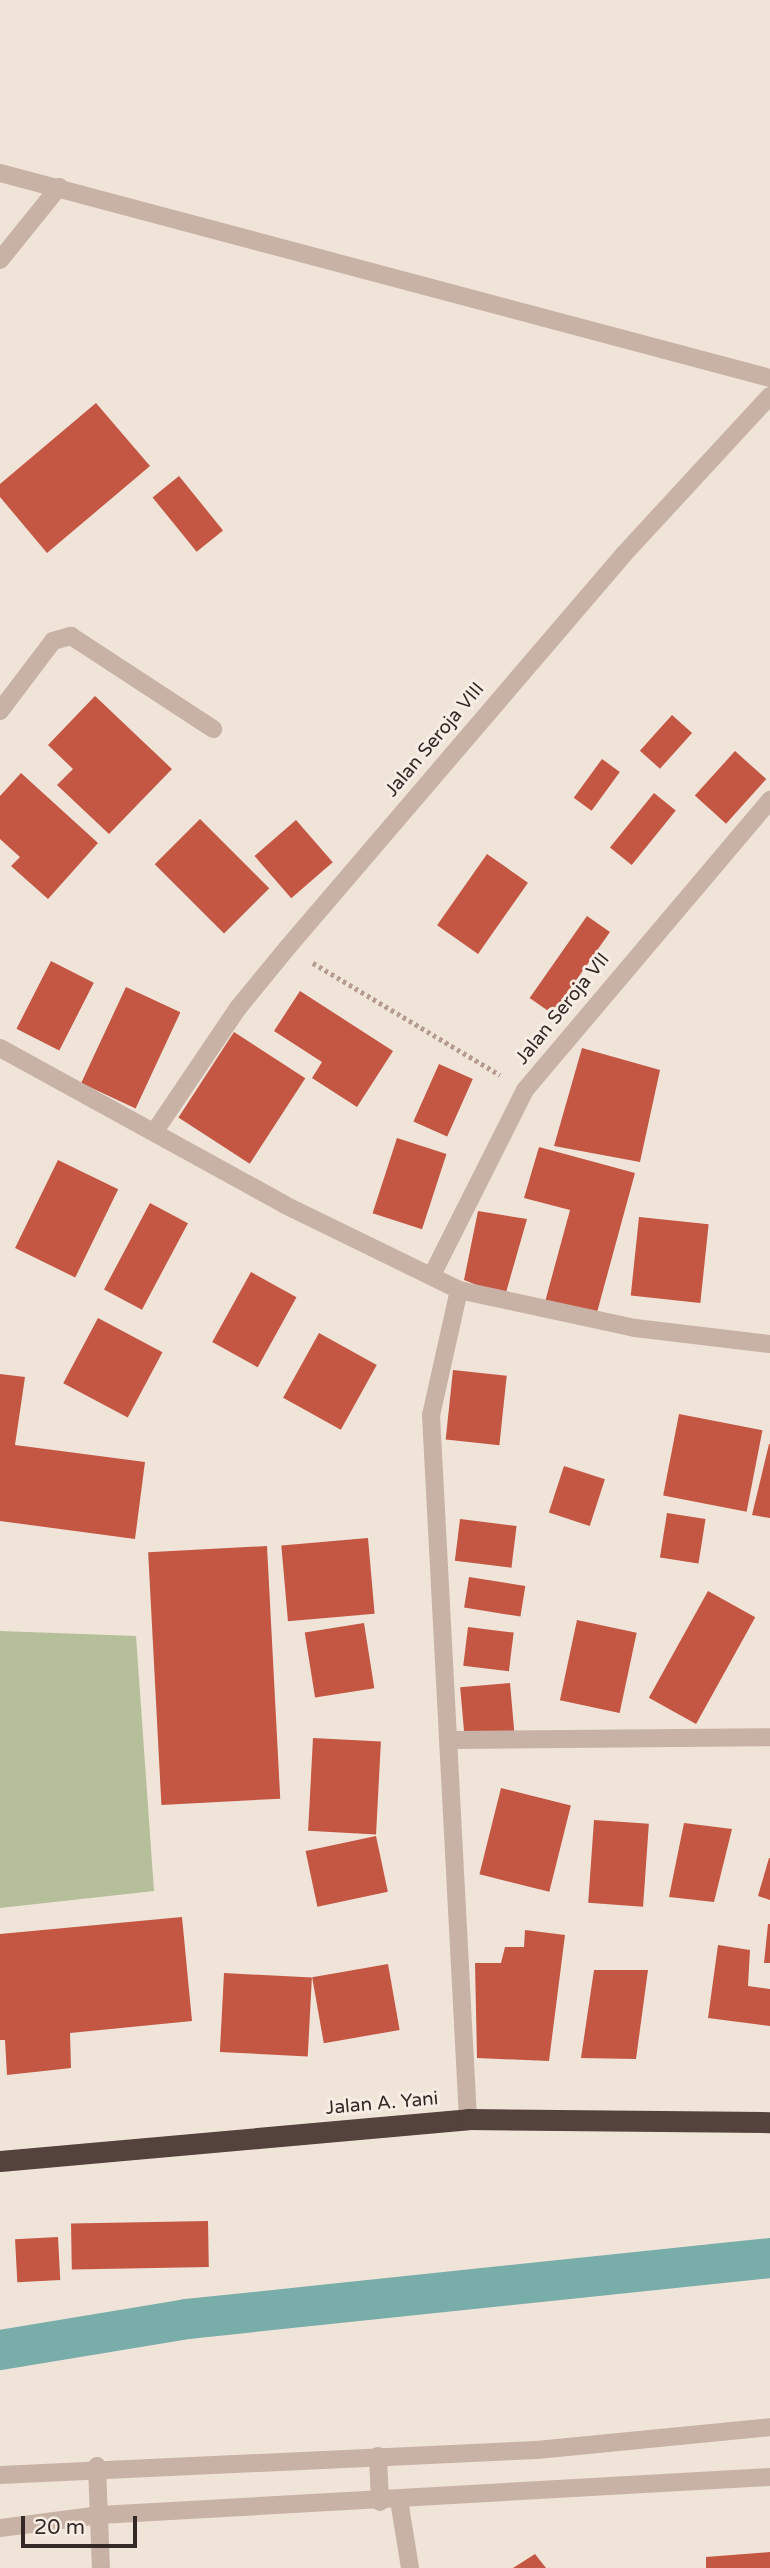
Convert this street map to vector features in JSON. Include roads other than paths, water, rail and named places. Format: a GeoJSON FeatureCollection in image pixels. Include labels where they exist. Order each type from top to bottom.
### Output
{"type":"FeatureCollection","features":[{"type":"Feature","properties":{"kind":"highway","name":"Jalan A. Yani"},"geometry":{"type":"LineString","coordinates":[[0,2161],[468,2119],[770,2122]]}},
{"type":"Feature","properties":{"kind":"street"},"geometry":{"type":"LineString","coordinates":[[0,173],[770,378]]}},
{"type":"Feature","properties":{"kind":"street"},"geometry":{"type":"LineString","coordinates":[[0,260],[59,187]]}},
{"type":"Feature","properties":{"kind":"street","name":"Jalan Seroja VIII"},"geometry":{"type":"LineString","coordinates":[[155,1131],[237,1008],[288,947],[624,554],[770,396]]}},
{"type":"Feature","properties":{"kind":"street"},"geometry":{"type":"LineString","coordinates":[[0,711],[53,640],[71,636],[213,729]]}},
{"type":"Feature","properties":{"kind":"street","name":"Jalan Seroja VII"},"geometry":{"type":"LineString","coordinates":[[432,1275],[525,1090],[770,800]]}},
{"type":"Feature","properties":{"kind":"street"},"geometry":{"type":"LineString","coordinates":[[0,1048],[285,1205],[459,1290],[635,1328],[770,1344]]}},
{"type":"Feature","properties":{"kind":"street"},"geometry":{"type":"LineString","coordinates":[[459,1290],[431,1415],[452,1740],[468,2119]]}},
{"type":"Feature","properties":{"kind":"street"},"geometry":{"type":"LineString","coordinates":[[452,1740],[770,1737]]}},
{"type":"Feature","properties":{"kind":"street"},"geometry":{"type":"LineString","coordinates":[[0,2475],[97,2466],[537,2450],[770,2427]]}},
{"type":"Feature","properties":{"kind":"street"},"geometry":{"type":"LineString","coordinates":[[378,2456],[380,2502]]}},
{"type":"Feature","properties":{"kind":"street"},"geometry":{"type":"LineString","coordinates":[[97,2466],[101,2568]]}},
{"type":"Feature","properties":{"kind":"street"},"geometry":{"type":"LineString","coordinates":[[0,2528],[100,2515],[399,2501],[770,2477]]}},
{"type":"Feature","properties":{"kind":"street"},"geometry":{"type":"LineString","coordinates":[[399,2501],[410,2568]]}},
{"type":"Feature","properties":{"kind":"waterway"},"geometry":{"type":"LineString","coordinates":[[0,2350],[187,2319],[770,2258]]}}]}
